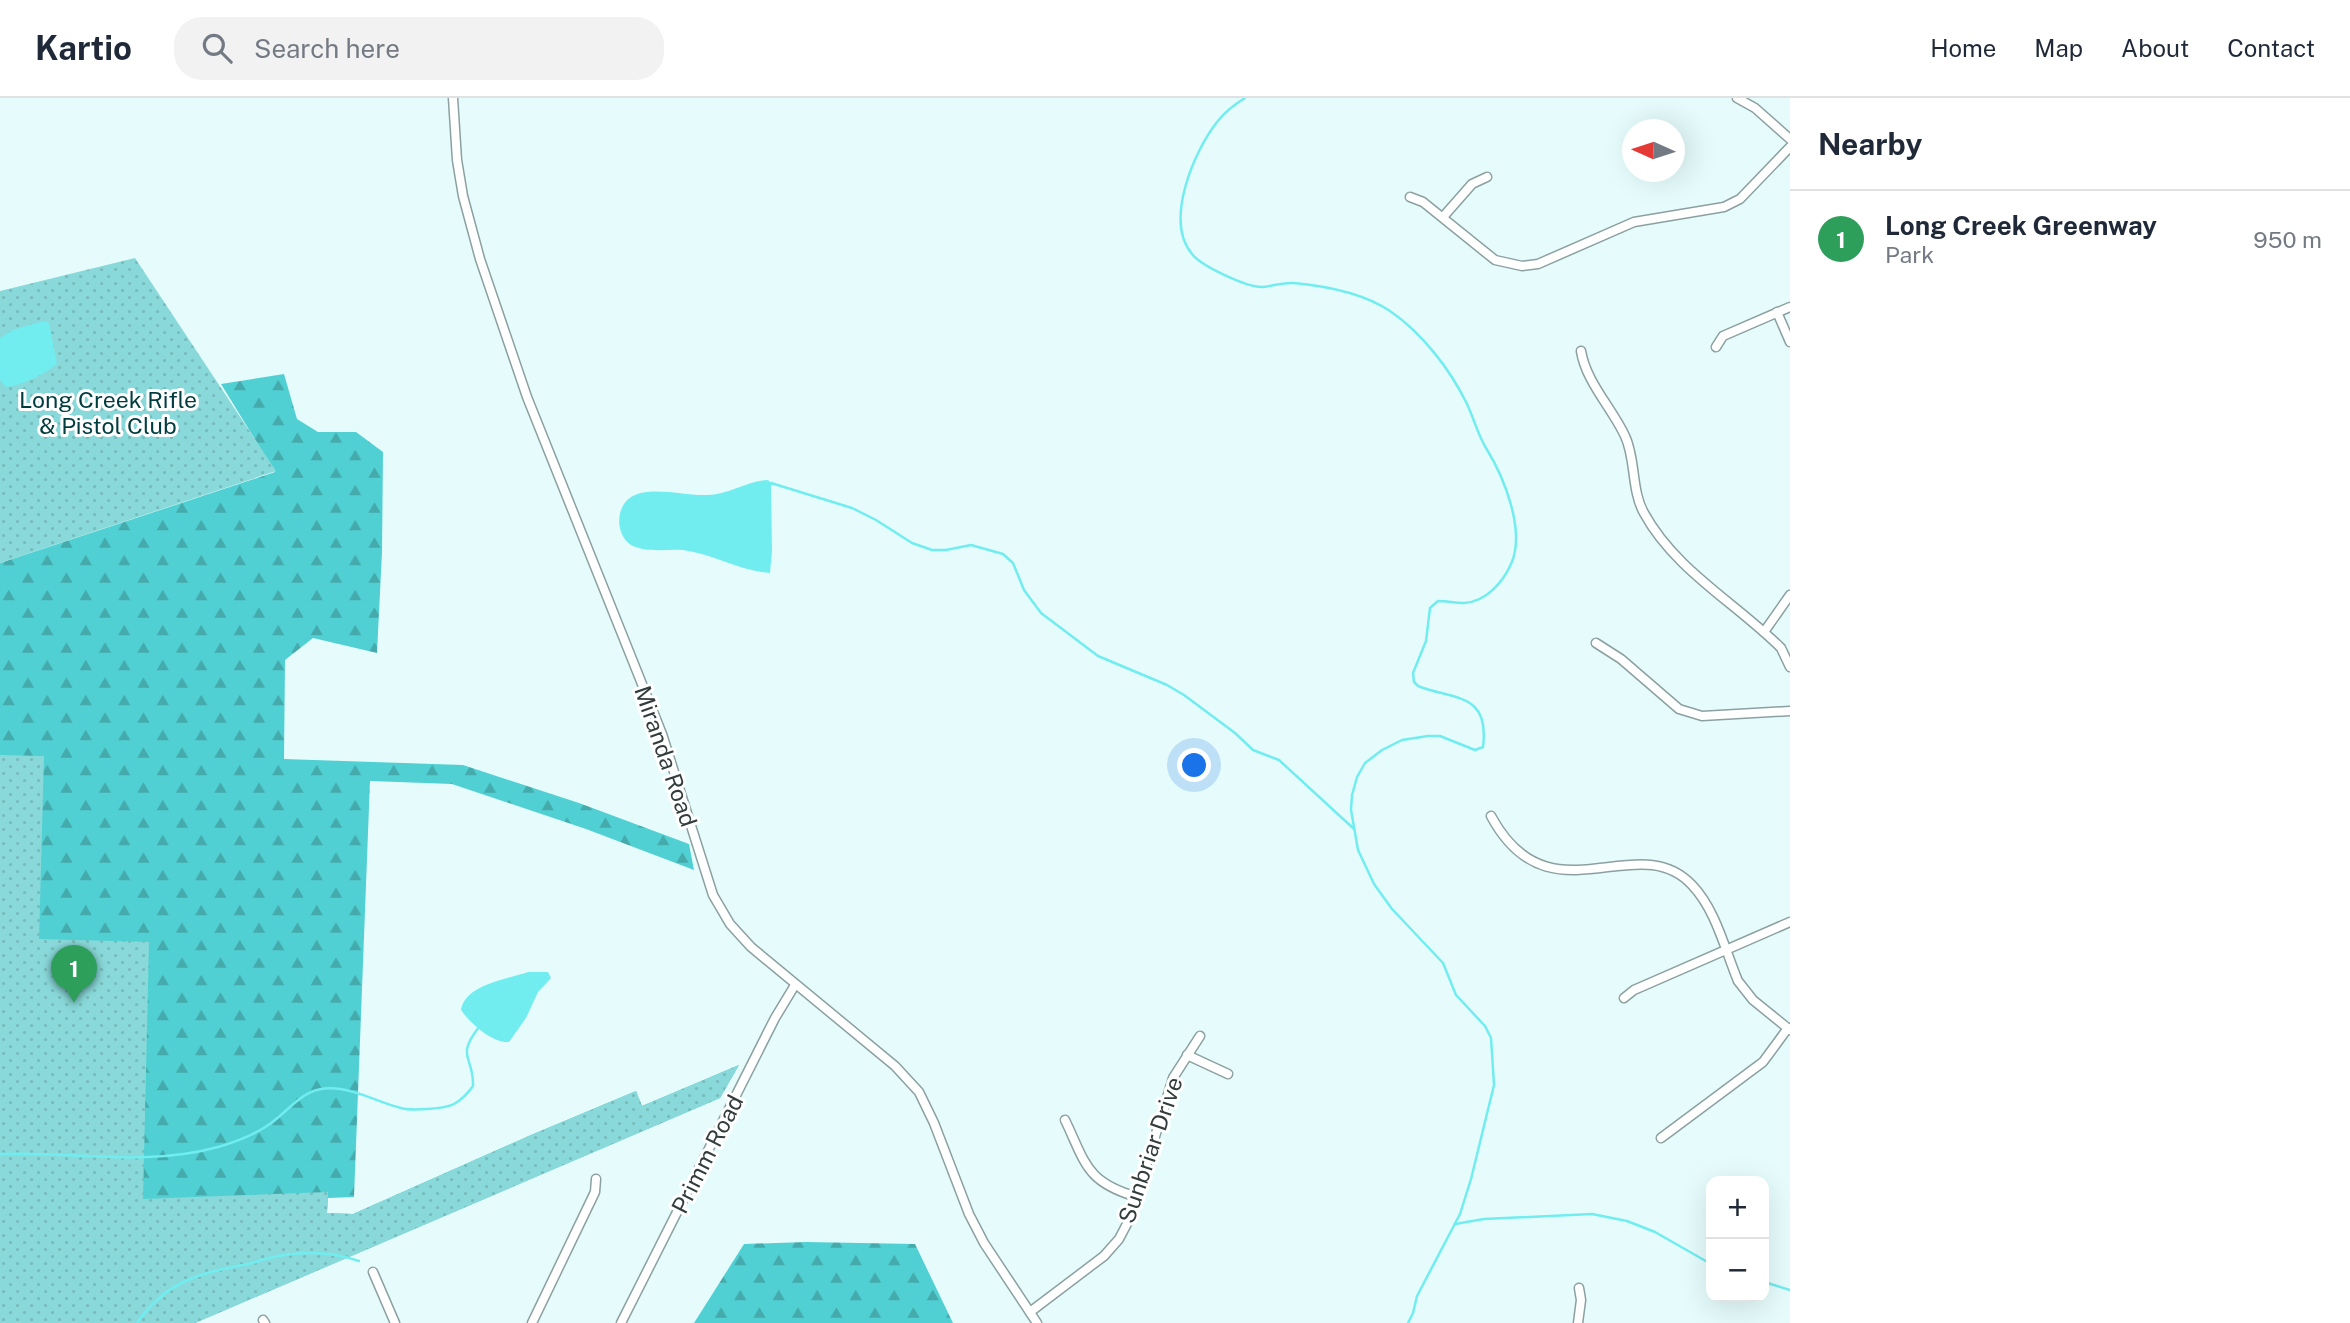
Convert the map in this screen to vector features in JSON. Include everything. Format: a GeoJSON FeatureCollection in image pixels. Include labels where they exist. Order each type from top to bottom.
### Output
{"type":"FeatureCollection","features":[{"type":"Feature","properties":{"kind":"street","name":"Miranda Road"},"geometry":{"type":"LineString","coordinates":[[453,98],[459,177],[482,265],[527,397],[662,734],[713,895],[730,924],[740,935],[795,985],[895,1066],[919,1092],[934,1123],[969,1214],[984,1243],[1037,1323]]}},
{"type":"Feature","properties":{"kind":"street"},"geometry":{"type":"LineString","coordinates":[[1737,98],[1755,108],[1790,139]]}},
{"type":"Feature","properties":{"kind":"street"},"geometry":{"type":"LineString","coordinates":[[1410,198],[1423,202],[1494,260],[1522,266],[1538,264],[1633,222],[1724,207],[1740,199],[1790,147]]}},
{"type":"Feature","properties":{"kind":"street"},"geometry":{"type":"LineString","coordinates":[[1443,217],[1472,184],[1488,177]]}},
{"type":"Feature","properties":{"kind":"street"},"geometry":{"type":"LineString","coordinates":[[1716,347],[1723,336],[1790,307]]}},
{"type":"Feature","properties":{"kind":"street"},"geometry":{"type":"LineString","coordinates":[[1777,312],[1790,342]]}},
{"type":"Feature","properties":{"kind":"street"},"geometry":{"type":"LineString","coordinates":[[1581,351],[1585,367],[1615,414],[1627,440],[1642,511],[1656,533],[1681,561],[1781,648],[1790,667]]}},
{"type":"Feature","properties":{"kind":"street"},"geometry":{"type":"LineString","coordinates":[[1764,632],[1790,595]]}},
{"type":"Feature","properties":{"kind":"street"},"geometry":{"type":"LineString","coordinates":[[1596,643],[1621,659],[1679,709],[1690,713],[1702,716],[1790,710]]}},
{"type":"Feature","properties":{"kind":"street"},"geometry":{"type":"LineString","coordinates":[[1491,816],[1507,842],[1520,854],[1546,868],[1575,871],[1648,865],[1661,867],[1682,877],[1702,897],[1745,991],[1789,1029],[1763,1062],[1661,1138]]}},
{"type":"Feature","properties":{"kind":"street"},"geometry":{"type":"LineString","coordinates":[[1624,998],[1634,990],[1790,922]]}},
{"type":"Feature","properties":{"kind":"street","name":"Primm Road"},"geometry":{"type":"LineString","coordinates":[[621,1323],[775,1018],[795,985]]}},
{"type":"Feature","properties":{"kind":"street","name":"Sunbriar Drive"},"geometry":{"type":"LineString","coordinates":[[1030,1312],[1104,1256],[1119,1239],[1137,1197],[1168,1091],[1200,1036]]}},
{"type":"Feature","properties":{"kind":"street"},"geometry":{"type":"LineString","coordinates":[[1187,1055],[1228,1074]]}},
{"type":"Feature","properties":{"kind":"street"},"geometry":{"type":"LineString","coordinates":[[1065,1120],[1092,1174],[1105,1185],[1137,1197]]}},
{"type":"Feature","properties":{"kind":"street"},"geometry":{"type":"LineString","coordinates":[[532,1323],[595,1192],[596,1180]]}},
{"type":"Feature","properties":{"kind":"street"},"geometry":{"type":"LineString","coordinates":[[373,1272],[395,1323]]}},
{"type":"Feature","properties":{"kind":"street"},"geometry":{"type":"LineString","coordinates":[[1578,1323],[1581,1300],[1579,1288]]}},
{"type":"Feature","properties":{"kind":"green space","name":"Long Creek Rifle & Pistol Club"},"geometry":{"type":"Polygon","coordinates":[[[135,258],[276,471],[0,563],[0,291],[135,258]]]}},
{"type":"Feature","properties":{"kind":"green space"},"geometry":{"type":"Polygon","coordinates":[[[284,374],[297,419],[318,432],[356,432],[383,452],[377,653],[313,638],[285,660],[284,759],[463,765],[579,803],[689,844],[694,870],[586,829],[452,784],[370,781],[354,1197],[328,1198],[327,1213],[353,1214],[636,1091],[642,1106],[739,1065],[720,1098],[195,1323],[0,1323],[0,563],[275,472],[221,384],[284,374]]]}},
{"type":"Feature","properties":{"kind":"green space"},"geometry":{"type":"Polygon","coordinates":[[[0,755],[44,756],[39,939],[149,942],[143,1199],[328,1192],[327,1213],[353,1214],[636,1091],[642,1106],[739,1065],[720,1098],[195,1323],[0,1323],[0,755]]]}},
{"type":"Feature","properties":{"kind":"green space"},"geometry":{"type":"Polygon","coordinates":[[[744,1244],[915,1244],[953,1323],[694,1323],[744,1244]]]}},
{"type":"Feature","properties":{"kind":"shaded area"},"geometry":{"type":"Polygon","coordinates":[[[43,321],[49,323],[57,364],[33,379],[6,387],[0,380],[0,338],[13,330],[43,321]]]}},
{"type":"Feature","properties":{"kind":"shaded area"},"geometry":{"type":"Polygon","coordinates":[[[768,480],[771,483],[770,573],[694,552],[637,547],[631,545],[622,534],[619,519],[623,505],[641,493],[715,494],[768,480]]]}},
{"type":"Feature","properties":{"kind":"shaded area"},"geometry":{"type":"Polygon","coordinates":[[[528,972],[548,972],[551,978],[538,992],[526,1018],[509,1042],[482,1032],[461,1010],[464,1001],[479,988],[528,972]]]}},
{"type":"Feature","properties":{"kind":"waterway"},"geometry":{"type":"LineString","coordinates":[[1245,98],[1230,108],[1208,135],[1185,186],[1181,224],[1184,240],[1192,254],[1214,270],[1247,284],[1263,287],[1294,283],[1331,288],[1368,299],[1402,320],[1444,365],[1460,391],[1500,474],[1514,520],[1515,551],[1503,578],[1493,590],[1480,599],[1464,603],[1438,601],[1430,608],[1426,641],[1413,673],[1414,682],[1418,686],[1466,701],[1474,707],[1481,716],[1484,729],[1483,747],[1475,750],[1440,736],[1402,740],[1365,763],[1357,777],[1352,795],[1351,810],[1358,850],[1374,884],[1392,909],[1443,963],[1456,995],[1485,1026],[1491,1038],[1494,1085],[1471,1179],[1460,1214],[1417,1296],[1408,1323]]}},
{"type":"Feature","properties":{"kind":"waterway"},"geometry":{"type":"LineString","coordinates":[[769,486],[771,483],[852,508],[912,543],[932,550],[971,545],[1003,554],[1013,563],[1024,590],[1041,613],[1098,656],[1167,685],[1235,733],[1253,750],[1279,760],[1354,829]]}},
{"type":"Feature","properties":{"kind":"waterway"},"geometry":{"type":"LineString","coordinates":[[0,1154],[137,1157],[191,1153],[218,1147],[250,1135],[267,1126],[307,1094],[327,1088],[348,1090],[406,1109],[450,1106],[473,1086],[467,1051],[479,1027]]}},
{"type":"Feature","properties":{"kind":"waterway"},"geometry":{"type":"LineString","coordinates":[[1455,1224],[1484,1219],[1592,1214],[1627,1221],[1655,1232],[1706,1261]]}},
{"type":"Feature","properties":{"kind":"waterway"},"geometry":{"type":"LineString","coordinates":[[137,1323],[160,1297],[200,1275],[303,1253],[337,1255],[359,1261]]}},
{"type":"Feature","properties":{"kind":"waterway"},"geometry":{"type":"LineString","coordinates":[[1769,1284],[1790,1290]]}},
{"type":"Feature","properties":{"kind":"place","name":"Long Creek Greenway"},"geometry":{"type":"Point","coordinates":[74,1003]}}]}
